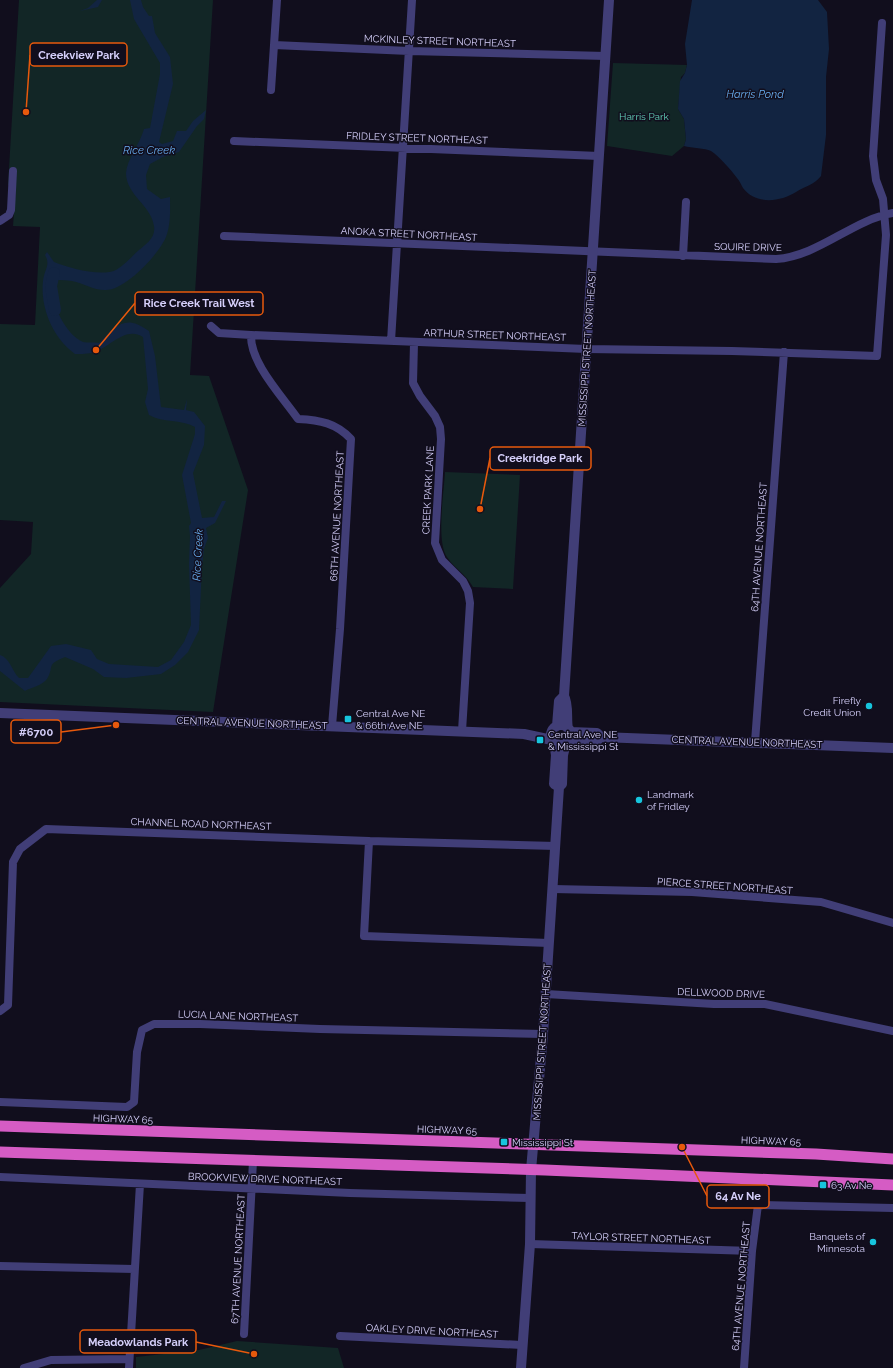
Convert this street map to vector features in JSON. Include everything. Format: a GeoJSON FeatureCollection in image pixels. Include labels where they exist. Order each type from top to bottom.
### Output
{"type":"FeatureCollection","features":[{"type":"Feature","properties":{"kind":"highway","name":"HIGHWAY 65"},"geometry":{"type":"LineString","coordinates":[[0,1126],[893,1159]]}},
{"type":"Feature","properties":{"kind":"highway"},"geometry":{"type":"LineString","coordinates":[[0,1152],[531,1170],[893,1185]]}},
{"type":"Feature","properties":{"kind":"street"},"geometry":{"type":"LineString","coordinates":[[271,90],[277,0]]}},
{"type":"Feature","properties":{"kind":"street"},"geometry":{"type":"LineString","coordinates":[[391,341],[412,0]]}},
{"type":"Feature","properties":{"kind":"street","name":"MISSISSIPPI STREET NORTHEAST"},"geometry":{"type":"LineString","coordinates":[[521,1368],[530,1244],[531,1170],[544,1034],[559,788],[562,784],[562,755],[568,736],[566,717],[567,702],[564,696],[609,0]]}},
{"type":"Feature","properties":{"kind":"street"},"geometry":{"type":"LineString","coordinates":[[882,23],[873,156],[874,169],[889,213]]}},
{"type":"Feature","properties":{"kind":"street","name":"MCKINLEY STREET NORTHEAST"},"geometry":{"type":"LineString","coordinates":[[274,45],[409,51],[606,56]]}},
{"type":"Feature","properties":{"kind":"street","name":"FRIDLEY STREET NORTHEAST"},"geometry":{"type":"LineString","coordinates":[[234,141],[599,156]]}},
{"type":"Feature","properties":{"kind":"street"},"geometry":{"type":"LineString","coordinates":[[0,221],[4,220],[11,210],[13,170]]}},
{"type":"Feature","properties":{"kind":"street"},"geometry":{"type":"LineString","coordinates":[[683,256],[686,202]]}},
{"type":"Feature","properties":{"kind":"street","name":"SQUIRE DRIVE"},"geometry":{"type":"LineString","coordinates":[[593,252],[776,259],[791,257],[838,236],[870,219],[889,213]]}},
{"type":"Feature","properties":{"kind":"street","name":"ARTHUR STREET NORTHEAST"},"geometry":{"type":"LineString","coordinates":[[211,326],[219,333],[251,335],[586,349],[784,352],[877,356],[889,213]]}},
{"type":"Feature","properties":{"kind":"street","name":"ANOKA STREET NORTHEAST"},"geometry":{"type":"LineString","coordinates":[[224,236],[593,252]]}},
{"type":"Feature","properties":{"kind":"street","name":"66TH AVENUE NORTHEAST"},"geometry":{"type":"LineString","coordinates":[[251,335],[251,343],[257,360],[298,418],[317,420],[342,429],[351,439],[340,629],[332,726]]}},
{"type":"Feature","properties":{"kind":"street","name":"CREEK PARK LANE"},"geometry":{"type":"LineString","coordinates":[[414,342],[413,383],[420,396],[435,416],[440,427],[441,438],[435,543],[442,560],[463,581],[468,591],[470,603],[462,731]]}},
{"type":"Feature","properties":{"kind":"street","name":"64TH AVENUE NORTHEAST"},"geometry":{"type":"LineString","coordinates":[[755,742],[784,352]]}},
{"type":"Feature","properties":{"kind":"street","name":"MISSISSIPPI STREET NORTHEAST"},"geometry":{"type":"LineString","coordinates":[[555,727],[559,701],[564,696]]}},
{"type":"Feature","properties":{"kind":"street","name":"CENTRAL AVENUE NORTHEAST"},"geometry":{"type":"LineString","coordinates":[[0,713],[528,734],[555,727]]}},
{"type":"Feature","properties":{"kind":"street"},"geometry":{"type":"LineString","coordinates":[[563,726],[568,736],[560,745],[553,741],[551,734],[555,727],[563,726]]}},
{"type":"Feature","properties":{"kind":"street","name":"CENTRAL AVENUE NORTHEAST"},"geometry":{"type":"LineString","coordinates":[[528,734],[531,737],[553,741]]}},
{"type":"Feature","properties":{"kind":"street","name":"CENTRAL AVENUE NORTHEAST"},"geometry":{"type":"LineString","coordinates":[[568,736],[597,741],[600,736],[893,748]]}},
{"type":"Feature","properties":{"kind":"street","name":"MISSISSIPPI STREET NORTHEAST"},"geometry":{"type":"LineString","coordinates":[[553,741],[556,755],[554,784],[559,788]]}},
{"type":"Feature","properties":{"kind":"street","name":"CHANNEL ROAD NORTHEAST"},"geometry":{"type":"LineString","coordinates":[[0,1011],[8,1005],[14,862],[20,849],[46,829],[369,841],[556,846]]}},
{"type":"Feature","properties":{"kind":"street"},"geometry":{"type":"LineString","coordinates":[[369,841],[364,936],[549,943]]}},
{"type":"Feature","properties":{"kind":"street","name":"PIERCE STREET NORTHEAST"},"geometry":{"type":"LineString","coordinates":[[553,889],[692,892],[821,902],[893,923]]}},
{"type":"Feature","properties":{"kind":"street","name":"DELLWOOD DRIVE"},"geometry":{"type":"LineString","coordinates":[[546,994],[714,1004],[765,1004],[893,1031]]}},
{"type":"Feature","properties":{"kind":"street","name":"LUCIA LANE NORTHEAST"},"geometry":{"type":"LineString","coordinates":[[0,1102],[127,1107],[134,1102],[137,1052],[142,1030],[154,1024],[544,1034]]}},
{"type":"Feature","properties":{"kind":"street","name":"67TH AVENUE NORTHEAST"},"geometry":{"type":"LineString","coordinates":[[244,1334],[253,1161]]}},
{"type":"Feature","properties":{"kind":"street","name":"BROOKVIEW DRIVE NORTHEAST"},"geometry":{"type":"LineString","coordinates":[[0,1178],[252,1189],[530,1198]]}},
{"type":"Feature","properties":{"kind":"street"},"geometry":{"type":"LineString","coordinates":[[129,1368],[140,1184]]}},
{"type":"Feature","properties":{"kind":"street","name":"64TH AVENUE NORTHEAST"},"geometry":{"type":"LineString","coordinates":[[744,1368],[752,1251],[758,1205],[893,1208]]}},
{"type":"Feature","properties":{"kind":"street","name":"TAYLOR STREET NORTHEAST"},"geometry":{"type":"LineString","coordinates":[[530,1244],[752,1251]]}},
{"type":"Feature","properties":{"kind":"street"},"geometry":{"type":"LineString","coordinates":[[0,1266],[134,1269]]}},
{"type":"Feature","properties":{"kind":"street","name":"OAKLEY DRIVE NORTHEAST"},"geometry":{"type":"LineString","coordinates":[[340,1336],[522,1345]]}},
{"type":"Feature","properties":{"kind":"street"},"geometry":{"type":"LineString","coordinates":[[24,1368],[51,1360],[130,1359]]}},
{"type":"Feature","properties":{"kind":"green space"},"geometry":{"type":"Polygon","coordinates":[[[19,0],[213,0],[190,375],[209,376],[248,490],[213,712],[0,702],[0,588],[31,554],[33,522],[0,520],[0,324],[35,325],[40,227],[13,226],[16,186],[8,185],[19,0]]]}},
{"type":"Feature","properties":{"kind":"green space","name":"Harris Park"},"geometry":{"type":"Polygon","coordinates":[[[613,63],[687,65],[685,73],[681,77],[678,109],[684,119],[686,139],[684,146],[672,156],[607,146],[613,63]]]}},
{"type":"Feature","properties":{"kind":"green space"},"geometry":{"type":"Polygon","coordinates":[[[445,472],[520,475],[513,589],[473,587],[467,578],[447,557],[444,550],[441,529],[445,472]]]}},
{"type":"Feature","properties":{"kind":"green space"},"geometry":{"type":"Polygon","coordinates":[[[237,1341],[338,1348],[344,1368],[136,1368],[136,1357],[199,1350],[237,1341]]]}},
{"type":"Feature","properties":{"kind":"water"},"geometry":{"type":"Polygon","coordinates":[[[97,0],[102,0],[98,7],[80,11],[88,8],[97,0]]]}},
{"type":"Feature","properties":{"kind":"water","name":"Rice Creek"},"geometry":{"type":"Polygon","coordinates":[[[130,0],[141,0],[143,7],[149,16],[152,16],[155,33],[170,57],[173,84],[159,142],[162,144],[173,141],[177,131],[186,131],[193,121],[206,110],[204,119],[197,126],[179,152],[163,157],[150,164],[146,175],[147,189],[161,199],[170,197],[170,212],[169,227],[166,237],[149,262],[122,285],[113,289],[101,290],[72,281],[56,280],[51,286],[52,293],[57,310],[65,326],[76,338],[83,342],[99,343],[116,327],[127,323],[134,323],[149,331],[155,356],[161,407],[184,410],[187,399],[186,410],[194,412],[205,426],[204,445],[193,473],[202,518],[214,517],[222,501],[226,501],[215,523],[206,528],[208,538],[204,549],[202,566],[199,630],[188,652],[175,665],[161,674],[126,678],[104,677],[93,669],[65,657],[53,664],[45,681],[40,685],[25,691],[0,671],[0,655],[9,662],[19,678],[28,678],[51,646],[66,644],[91,650],[97,659],[109,664],[158,667],[171,660],[184,642],[191,625],[189,526],[191,523],[182,475],[195,434],[195,427],[149,415],[145,402],[148,389],[143,337],[136,334],[130,334],[118,338],[94,352],[87,354],[75,354],[60,340],[54,331],[46,312],[44,302],[43,281],[47,265],[45,255],[47,252],[54,262],[68,267],[85,271],[102,273],[110,272],[116,270],[125,263],[147,243],[153,234],[154,226],[152,219],[130,188],[126,173],[129,162],[144,129],[150,128],[160,74],[160,63],[134,19],[130,0]]]}},
{"type":"Feature","properties":{"kind":"water","name":"Harris Pond"},"geometry":{"type":"Polygon","coordinates":[[[692,0],[818,0],[827,12],[829,49],[826,77],[826,135],[821,176],[815,181],[783,198],[776,200],[761,199],[748,193],[728,167],[711,151],[684,146],[686,139],[684,119],[678,109],[680,81],[685,73],[687,65],[685,44],[692,0]]]}},
{"type":"Feature","properties":{"kind":"waterway","name":"Rice Creek"},"geometry":{"type":"LineString","coordinates":[[54,273],[51,286],[55,310]]}},
{"type":"Feature","properties":{"kind":"place","name":"Creekview Park"},"geometry":{"type":"Point","coordinates":[26,112]}},
{"type":"Feature","properties":{"kind":"place","name":"Rice Creek Trail West"},"geometry":{"type":"Point","coordinates":[96,350]}},
{"type":"Feature","properties":{"kind":"place","name":"Creekridge Park"},"geometry":{"type":"Point","coordinates":[480,509]}},
{"type":"Feature","properties":{"kind":"place","name":"Firefly Credit Union"},"geometry":{"type":"Point","coordinates":[869,706]}},
{"type":"Feature","properties":{"kind":"place","name":"Central Ave NE & 66th Ave NE"},"geometry":{"type":"Point","coordinates":[348,719]}},
{"type":"Feature","properties":{"kind":"place","name":"#6700"},"geometry":{"type":"Point","coordinates":[116,725]}},
{"type":"Feature","properties":{"kind":"place","name":"Central Ave NE & Mississippi St"},"geometry":{"type":"Point","coordinates":[540,740]}},
{"type":"Feature","properties":{"kind":"place","name":"Landmark of Fridley"},"geometry":{"type":"Point","coordinates":[639,800]}},
{"type":"Feature","properties":{"kind":"place","name":"Mississippi St"},"geometry":{"type":"Point","coordinates":[504,1142]}},
{"type":"Feature","properties":{"kind":"place","name":"64 Av Ne"},"geometry":{"type":"Point","coordinates":[682,1147]}},
{"type":"Feature","properties":{"kind":"place","name":"63 Av Ne"},"geometry":{"type":"Point","coordinates":[823,1185]}},
{"type":"Feature","properties":{"kind":"place","name":"Banquets of Minnesota"},"geometry":{"type":"Point","coordinates":[873,1242]}},
{"type":"Feature","properties":{"kind":"place","name":"Meadowlands Park"},"geometry":{"type":"Point","coordinates":[254,1354]}}]}
